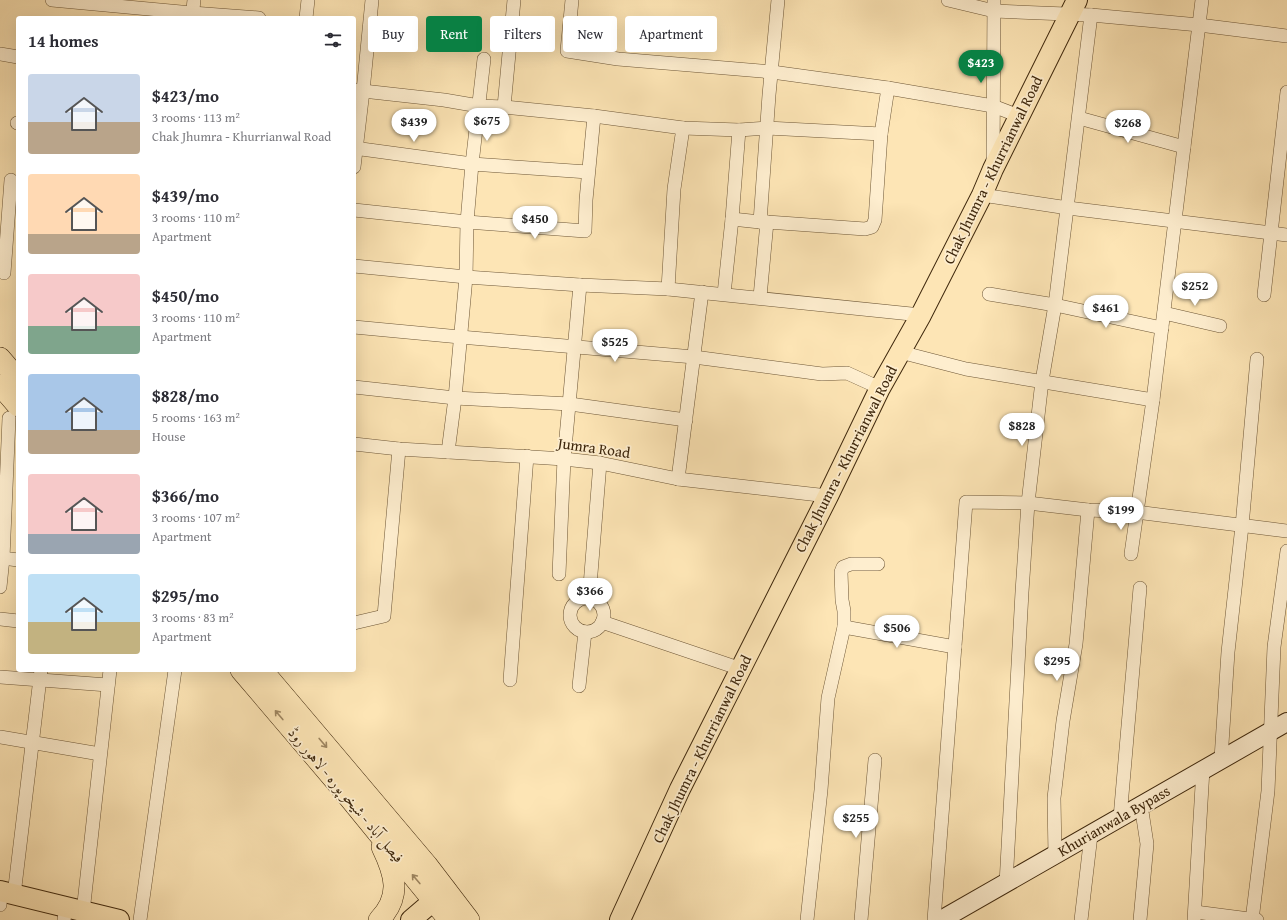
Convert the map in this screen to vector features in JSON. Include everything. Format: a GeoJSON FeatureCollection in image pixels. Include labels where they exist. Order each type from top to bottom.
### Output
{"type":"FeatureCollection","features":[{"type":"Feature","properties":{"kind":"highway"},"geometry":{"type":"LineString","coordinates":[[0,358],[16,377]]}},
{"type":"Feature","properties":{"kind":"highway"},"geometry":{"type":"LineString","coordinates":[[0,385],[13,412]]}},
{"type":"Feature","properties":{"kind":"highway","name":"فیصل آباد - شیخو پورہ - لاہور روڈ"},"geometry":{"type":"LineString","coordinates":[[243,672],[357,807],[470,920]]}},
{"type":"Feature","properties":{"kind":"highway","name":"فیصل آباد - شیخو پورہ - لاہور روڈ"},"geometry":{"type":"LineString","coordinates":[[264,672],[427,864],[444,895],[449,920]]}},
{"type":"Feature","properties":{"kind":"highway"},"geometry":{"type":"LineString","coordinates":[[357,807],[380,843],[391,866],[394,880],[394,895],[384,914],[379,920]]}},
{"type":"Feature","properties":{"kind":"highway"},"geometry":{"type":"LineString","coordinates":[[444,895],[487,920]]}},
{"type":"Feature","properties":{"kind":"main road","name":"Chak Jhumra - Khurrianwal Road"},"geometry":{"type":"LineString","coordinates":[[620,920],[680,789],[828,496],[880,388],[921,315],[982,195],[993,168],[1074,7]]}},
{"type":"Feature","properties":{"kind":"main road","name":"Khurianwala Bypass"},"geometry":{"type":"LineString","coordinates":[[941,920],[1287,722]]}},
{"type":"Feature","properties":{"kind":"main road"},"geometry":{"type":"LineString","coordinates":[[412,920],[444,895]]}},
{"type":"Feature","properties":{"kind":"main road"},"geometry":{"type":"LineString","coordinates":[[4,896],[82,915],[119,920]]}},
{"type":"Feature","properties":{"kind":"street"},"geometry":{"type":"LineString","coordinates":[[52,0],[192,16],[194,0]]}},
{"type":"Feature","properties":{"kind":"street"},"geometry":{"type":"LineString","coordinates":[[306,16],[308,0]]}},
{"type":"Feature","properties":{"kind":"street"},"geometry":{"type":"LineString","coordinates":[[356,134],[359,91],[372,0]]}},
{"type":"Feature","properties":{"kind":"street"},"geometry":{"type":"LineString","coordinates":[[504,107],[514,0]]}},
{"type":"Feature","properties":{"kind":"street"},"geometry":{"type":"LineString","coordinates":[[572,0],[567,51],[618,59],[772,72],[888,88],[993,106],[1019,116]]}},
{"type":"Feature","properties":{"kind":"street"},"geometry":{"type":"LineString","coordinates":[[760,297],[767,128],[778,0]]}},
{"type":"Feature","properties":{"kind":"street"},"geometry":{"type":"LineString","coordinates":[[948,0],[994,5],[1074,7],[1091,15],[1199,25],[1287,36]]}},
{"type":"Feature","properties":{"kind":"street"},"geometry":{"type":"LineString","coordinates":[[1131,554],[1153,400],[1202,0]]}},
{"type":"Feature","properties":{"kind":"street"},"geometry":{"type":"LineString","coordinates":[[993,168],[994,5]]}},
{"type":"Feature","properties":{"kind":"street"},"geometry":{"type":"LineString","coordinates":[[1006,884],[1028,504],[1042,381],[1055,305],[1068,208],[1091,15]]}},
{"type":"Feature","properties":{"kind":"street"},"geometry":{"type":"LineString","coordinates":[[0,54],[16,57]]}},
{"type":"Feature","properties":{"kind":"street"},"geometry":{"type":"LineString","coordinates":[[448,452],[455,398],[466,277],[467,222],[472,164],[484,59]]}},
{"type":"Feature","properties":{"kind":"street"},"geometry":{"type":"LineString","coordinates":[[732,219],[865,229],[872,227],[875,220],[881,134],[888,88]]}},
{"type":"Feature","properties":{"kind":"street"},"geometry":{"type":"LineString","coordinates":[[359,91],[444,100],[479,106],[594,116],[683,128],[739,130],[767,128],[867,132],[881,134]]}},
{"type":"Feature","properties":{"kind":"street"},"geometry":{"type":"LineString","coordinates":[[1264,295],[1287,92]]}},
{"type":"Feature","properties":{"kind":"street"},"geometry":{"type":"LineString","coordinates":[[356,210],[467,222],[585,231],[588,172],[594,116]]}},
{"type":"Feature","properties":{"kind":"street"},"geometry":{"type":"LineString","coordinates":[[1079,118],[1184,147]]}},
{"type":"Feature","properties":{"kind":"street"},"geometry":{"type":"LineString","coordinates":[[668,289],[674,189],[683,128]]}},
{"type":"Feature","properties":{"kind":"street"},"geometry":{"type":"LineString","coordinates":[[724,294],[739,130]]}},
{"type":"Feature","properties":{"kind":"street"},"geometry":{"type":"LineString","coordinates":[[356,148],[472,164],[588,172]]}},
{"type":"Feature","properties":{"kind":"street"},"geometry":{"type":"LineString","coordinates":[[4,273],[10,179]]}},
{"type":"Feature","properties":{"kind":"street"},"geometry":{"type":"LineString","coordinates":[[982,195],[1174,222],[1287,235]]}},
{"type":"Feature","properties":{"kind":"street"},"geometry":{"type":"LineString","coordinates":[[356,266],[466,277],[580,285],[668,289],[760,297],[921,315]]}},
{"type":"Feature","properties":{"kind":"street"},"geometry":{"type":"LineString","coordinates":[[559,574],[564,459],[580,285]]}},
{"type":"Feature","properties":{"kind":"street"},"geometry":{"type":"LineString","coordinates":[[678,479],[702,292]]}},
{"type":"Feature","properties":{"kind":"street"},"geometry":{"type":"LineString","coordinates":[[989,294],[1055,305],[1162,328]]}},
{"type":"Feature","properties":{"kind":"street"},"geometry":{"type":"LineString","coordinates":[[1164,313],[1220,326]]}},
{"type":"Feature","properties":{"kind":"street"},"geometry":{"type":"LineString","coordinates":[[356,327],[460,338],[694,357],[822,374],[847,373],[880,388]]}},
{"type":"Feature","properties":{"kind":"street"},"geometry":{"type":"LineString","coordinates":[[900,352],[966,369],[1153,400]]}},
{"type":"Feature","properties":{"kind":"street"},"geometry":{"type":"LineString","coordinates":[[1221,759],[1228,652],[1242,526],[1257,359]]}},
{"type":"Feature","properties":{"kind":"street"},"geometry":{"type":"LineString","coordinates":[[356,387],[455,398],[570,404],[686,420]]}},
{"type":"Feature","properties":{"kind":"street"},"geometry":{"type":"LineString","coordinates":[[0,587],[13,412]]}},
{"type":"Feature","properties":{"kind":"street","name":"Jumra Road"},"geometry":{"type":"LineString","coordinates":[[356,444],[448,452],[564,459],[600,464],[678,479],[828,496]]}},
{"type":"Feature","properties":{"kind":"street"},"geometry":{"type":"LineString","coordinates":[[356,623],[384,616],[399,448]]}},
{"type":"Feature","properties":{"kind":"street"},"geometry":{"type":"LineString","coordinates":[[510,680],[527,456]]}},
{"type":"Feature","properties":{"kind":"street"},"geometry":{"type":"LineString","coordinates":[[589,598],[600,464]]}},
{"type":"Feature","properties":{"kind":"street"},"geometry":{"type":"LineString","coordinates":[[934,920],[966,502],[1028,504],[1088,510],[1136,512],[1287,531]]}},
{"type":"Feature","properties":{"kind":"street"},"geometry":{"type":"LineString","coordinates":[[1055,856],[1054,798],[1063,721],[1076,644],[1088,510]]}},
{"type":"Feature","properties":{"kind":"street"},"geometry":{"type":"LineString","coordinates":[[1252,920],[1268,791],[1274,647],[1287,551]]}},
{"type":"Feature","properties":{"kind":"street"},"geometry":{"type":"LineString","coordinates":[[2,558],[16,560]]}},
{"type":"Feature","properties":{"kind":"street"},"geometry":{"type":"LineString","coordinates":[[807,920],[821,790],[828,698],[844,627],[841,572],[843,568],[851,564],[878,564]]}},
{"type":"Feature","properties":{"kind":"street"},"geometry":{"type":"LineString","coordinates":[[1120,818],[1140,588]]}},
{"type":"Feature","properties":{"kind":"street"},"geometry":{"type":"LineString","coordinates":[[589,598],[596,600],[600,605],[603,611],[602,622],[597,629],[591,632],[585,632],[578,630],[574,625],[570,613],[572,606],[577,601],[589,598]]}},
{"type":"Feature","properties":{"kind":"street"},"geometry":{"type":"LineString","coordinates":[[0,619],[16,621]]}},
{"type":"Feature","properties":{"kind":"street"},"geometry":{"type":"LineString","coordinates":[[602,622],[741,670]]}},
{"type":"Feature","properties":{"kind":"street"},"geometry":{"type":"LineString","coordinates":[[844,627],[955,647]]}},
{"type":"Feature","properties":{"kind":"street"},"geometry":{"type":"LineString","coordinates":[[579,686],[585,632]]}},
{"type":"Feature","properties":{"kind":"street"},"geometry":{"type":"LineString","coordinates":[[82,915],[110,672]]}},
{"type":"Feature","properties":{"kind":"street"},"geometry":{"type":"LineString","coordinates":[[140,920],[175,672]]}},
{"type":"Feature","properties":{"kind":"street"},"geometry":{"type":"LineString","coordinates":[[0,677],[40,675],[108,685]]}},
{"type":"Feature","properties":{"kind":"street"},"geometry":{"type":"LineString","coordinates":[[4,896],[32,743],[40,675]]}},
{"type":"Feature","properties":{"kind":"street"},"geometry":{"type":"LineString","coordinates":[[0,738],[100,754]]}},
{"type":"Feature","properties":{"kind":"street"},"geometry":{"type":"LineString","coordinates":[[861,920],[875,760]]}},
{"type":"Feature","properties":{"kind":"street"},"geometry":{"type":"LineString","coordinates":[[1204,769],[1194,916],[1257,920]]}},
{"type":"Feature","properties":{"kind":"street"},"geometry":{"type":"LineString","coordinates":[[1140,920],[1147,844],[1141,805]]}},
{"type":"Feature","properties":{"kind":"street"},"geometry":{"type":"LineString","coordinates":[[1081,920],[1091,835]]}}]}
